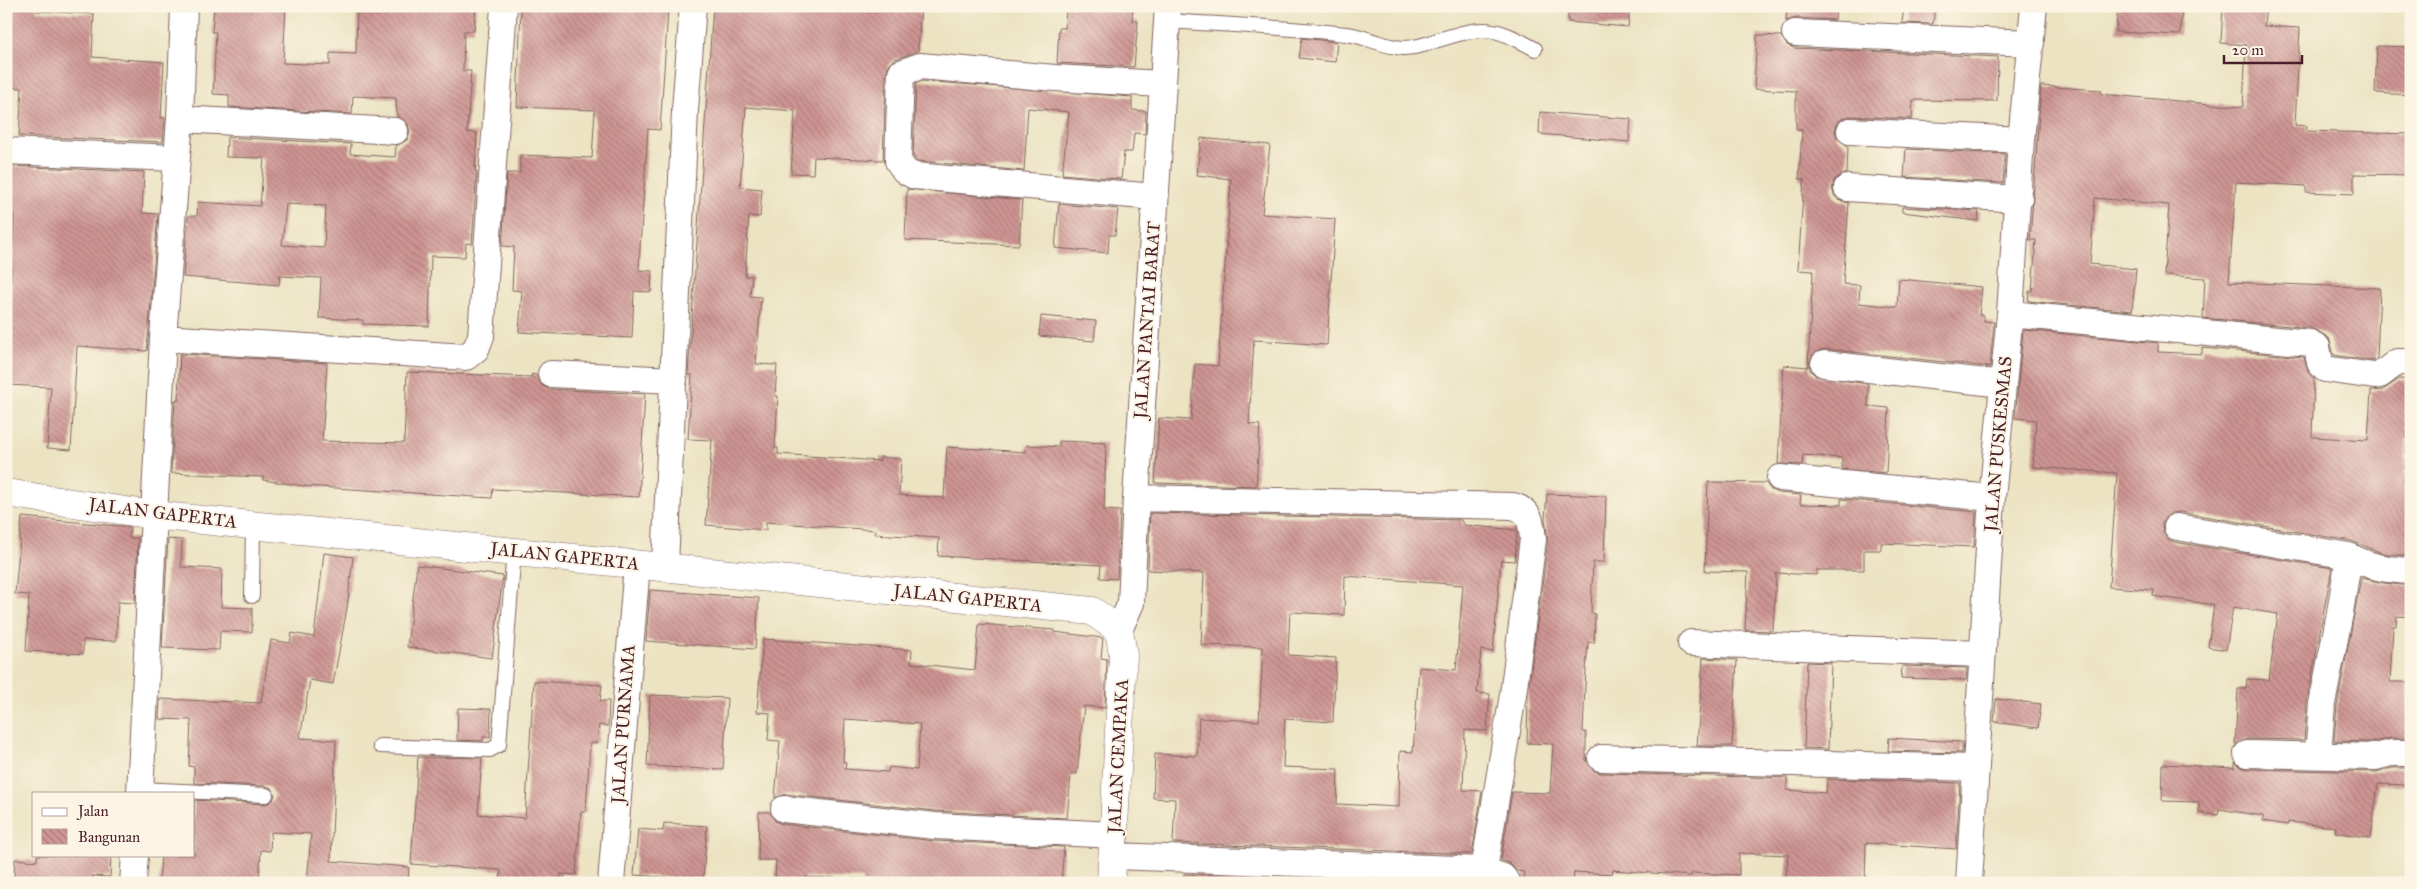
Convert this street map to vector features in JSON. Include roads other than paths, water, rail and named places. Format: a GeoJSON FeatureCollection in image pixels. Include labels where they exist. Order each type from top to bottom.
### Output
{"type":"FeatureCollection","features":[{"type":"Feature","properties":{"kind":"street"},"geometry":{"type":"LineString","coordinates":[[140,791],[163,338],[180,119],[184,6]]}},
{"type":"Feature","properties":{"kind":"street"},"geometry":{"type":"LineString","coordinates":[[163,338],[466,357],[476,349],[481,336],[504,6]]}},
{"type":"Feature","properties":{"kind":"street"},"geometry":{"type":"LineString","coordinates":[[664,566],[685,110],[693,6]]}},
{"type":"Feature","properties":{"kind":"street","name":"JALAN PUSKESMAS"},"geometry":{"type":"LineString","coordinates":[[1970,883],[1992,498],[2010,314],[2019,199],[2021,140],[2034,6]]}},
{"type":"Feature","properties":{"kind":"street","name":"JALAN PANTAI BARAT"},"geometry":{"type":"LineString","coordinates":[[1119,630],[1131,603],[1162,84],[1168,14]]}},
{"type":"Feature","properties":{"kind":"street"},"geometry":{"type":"LineString","coordinates":[[1795,33],[2031,43]]}},
{"type":"Feature","properties":{"kind":"street"},"geometry":{"type":"LineString","coordinates":[[1155,197],[914,176],[905,172],[898,161],[901,74],[920,66],[1055,78],[1162,84]]}},
{"type":"Feature","properties":{"kind":"street"},"geometry":{"type":"LineString","coordinates":[[180,119],[394,131]]}},
{"type":"Feature","properties":{"kind":"street"},"geometry":{"type":"LineString","coordinates":[[1850,131],[2021,140]]}},
{"type":"Feature","properties":{"kind":"street"},"geometry":{"type":"LineString","coordinates":[[6,151],[176,158]]}},
{"type":"Feature","properties":{"kind":"street"},"geometry":{"type":"LineString","coordinates":[[1847,188],[2019,199]]}},
{"type":"Feature","properties":{"kind":"street"},"geometry":{"type":"LineString","coordinates":[[2010,314],[2310,343],[2317,347],[2320,363],[2325,369],[2368,376],[2380,375],[2397,362],[2411,362]]}},
{"type":"Feature","properties":{"kind":"street"},"geometry":{"type":"LineString","coordinates":[[1824,364],[2003,384]]}},
{"type":"Feature","properties":{"kind":"street"},"geometry":{"type":"LineString","coordinates":[[551,374],[674,380]]}},
{"type":"Feature","properties":{"kind":"street"},"geometry":{"type":"LineString","coordinates":[[1780,478],[1992,498]]}},
{"type":"Feature","properties":{"kind":"street","name":"JALAN GAPERTA"},"geometry":{"type":"LineString","coordinates":[[6,493],[154,515],[514,550],[1092,611],[1119,630]]}},
{"type":"Feature","properties":{"kind":"street"},"geometry":{"type":"LineString","coordinates":[[1136,498],[1513,506],[1524,509],[1531,520],[1533,539],[1513,694],[1484,870]]}},
{"type":"Feature","properties":{"kind":"street"},"geometry":{"type":"LineString","coordinates":[[2177,527],[2349,556],[2366,565],[2384,570],[2411,571]]}},
{"type":"Feature","properties":{"kind":"street"},"geometry":{"type":"LineString","coordinates":[[2318,755],[2322,704],[2349,556]]}},
{"type":"Feature","properties":{"kind":"street","name":"JALAN PURNAMA"},"geometry":{"type":"LineString","coordinates":[[611,883],[637,564]]}},
{"type":"Feature","properties":{"kind":"street","name":"JALAN CEMPAKA"},"geometry":{"type":"LineString","coordinates":[[1113,858],[1123,655],[1119,630]]}},
{"type":"Feature","properties":{"kind":"street"},"geometry":{"type":"LineString","coordinates":[[1691,643],[1982,654]]}},
{"type":"Feature","properties":{"kind":"street"},"geometry":{"type":"LineString","coordinates":[[2247,754],[2376,757],[2391,753],[2411,754]]}},
{"type":"Feature","properties":{"kind":"street"},"geometry":{"type":"LineString","coordinates":[[1601,758],[1976,768]]}},
{"type":"Feature","properties":{"kind":"street"},"geometry":{"type":"LineString","coordinates":[[784,809],[943,827],[1113,858],[1484,870],[1503,877],[1507,883]]}},
{"type":"Feature","properties":{"kind":"street"},"geometry":{"type":"LineString","coordinates":[[133,883],[135,856]]}},
{"type":"Feature","properties":{"kind":"lane"},"geometry":{"type":"LineString","coordinates":[[1168,14],[1361,36],[1384,45],[1407,48],[1462,33],[1494,30],[1507,34],[1535,49]]}},
{"type":"Feature","properties":{"kind":"lane"},"geometry":{"type":"LineString","coordinates":[[252,596],[253,524]]}},
{"type":"Feature","properties":{"kind":"lane"},"geometry":{"type":"LineString","coordinates":[[380,746],[490,750],[498,745],[514,550]]}},
{"type":"Feature","properties":{"kind":"lane"},"geometry":{"type":"LineString","coordinates":[[140,791],[172,792]]}},
{"type":"Feature","properties":{"kind":"lane"},"geometry":{"type":"LineString","coordinates":[[195,793],[266,795]]}}]}
